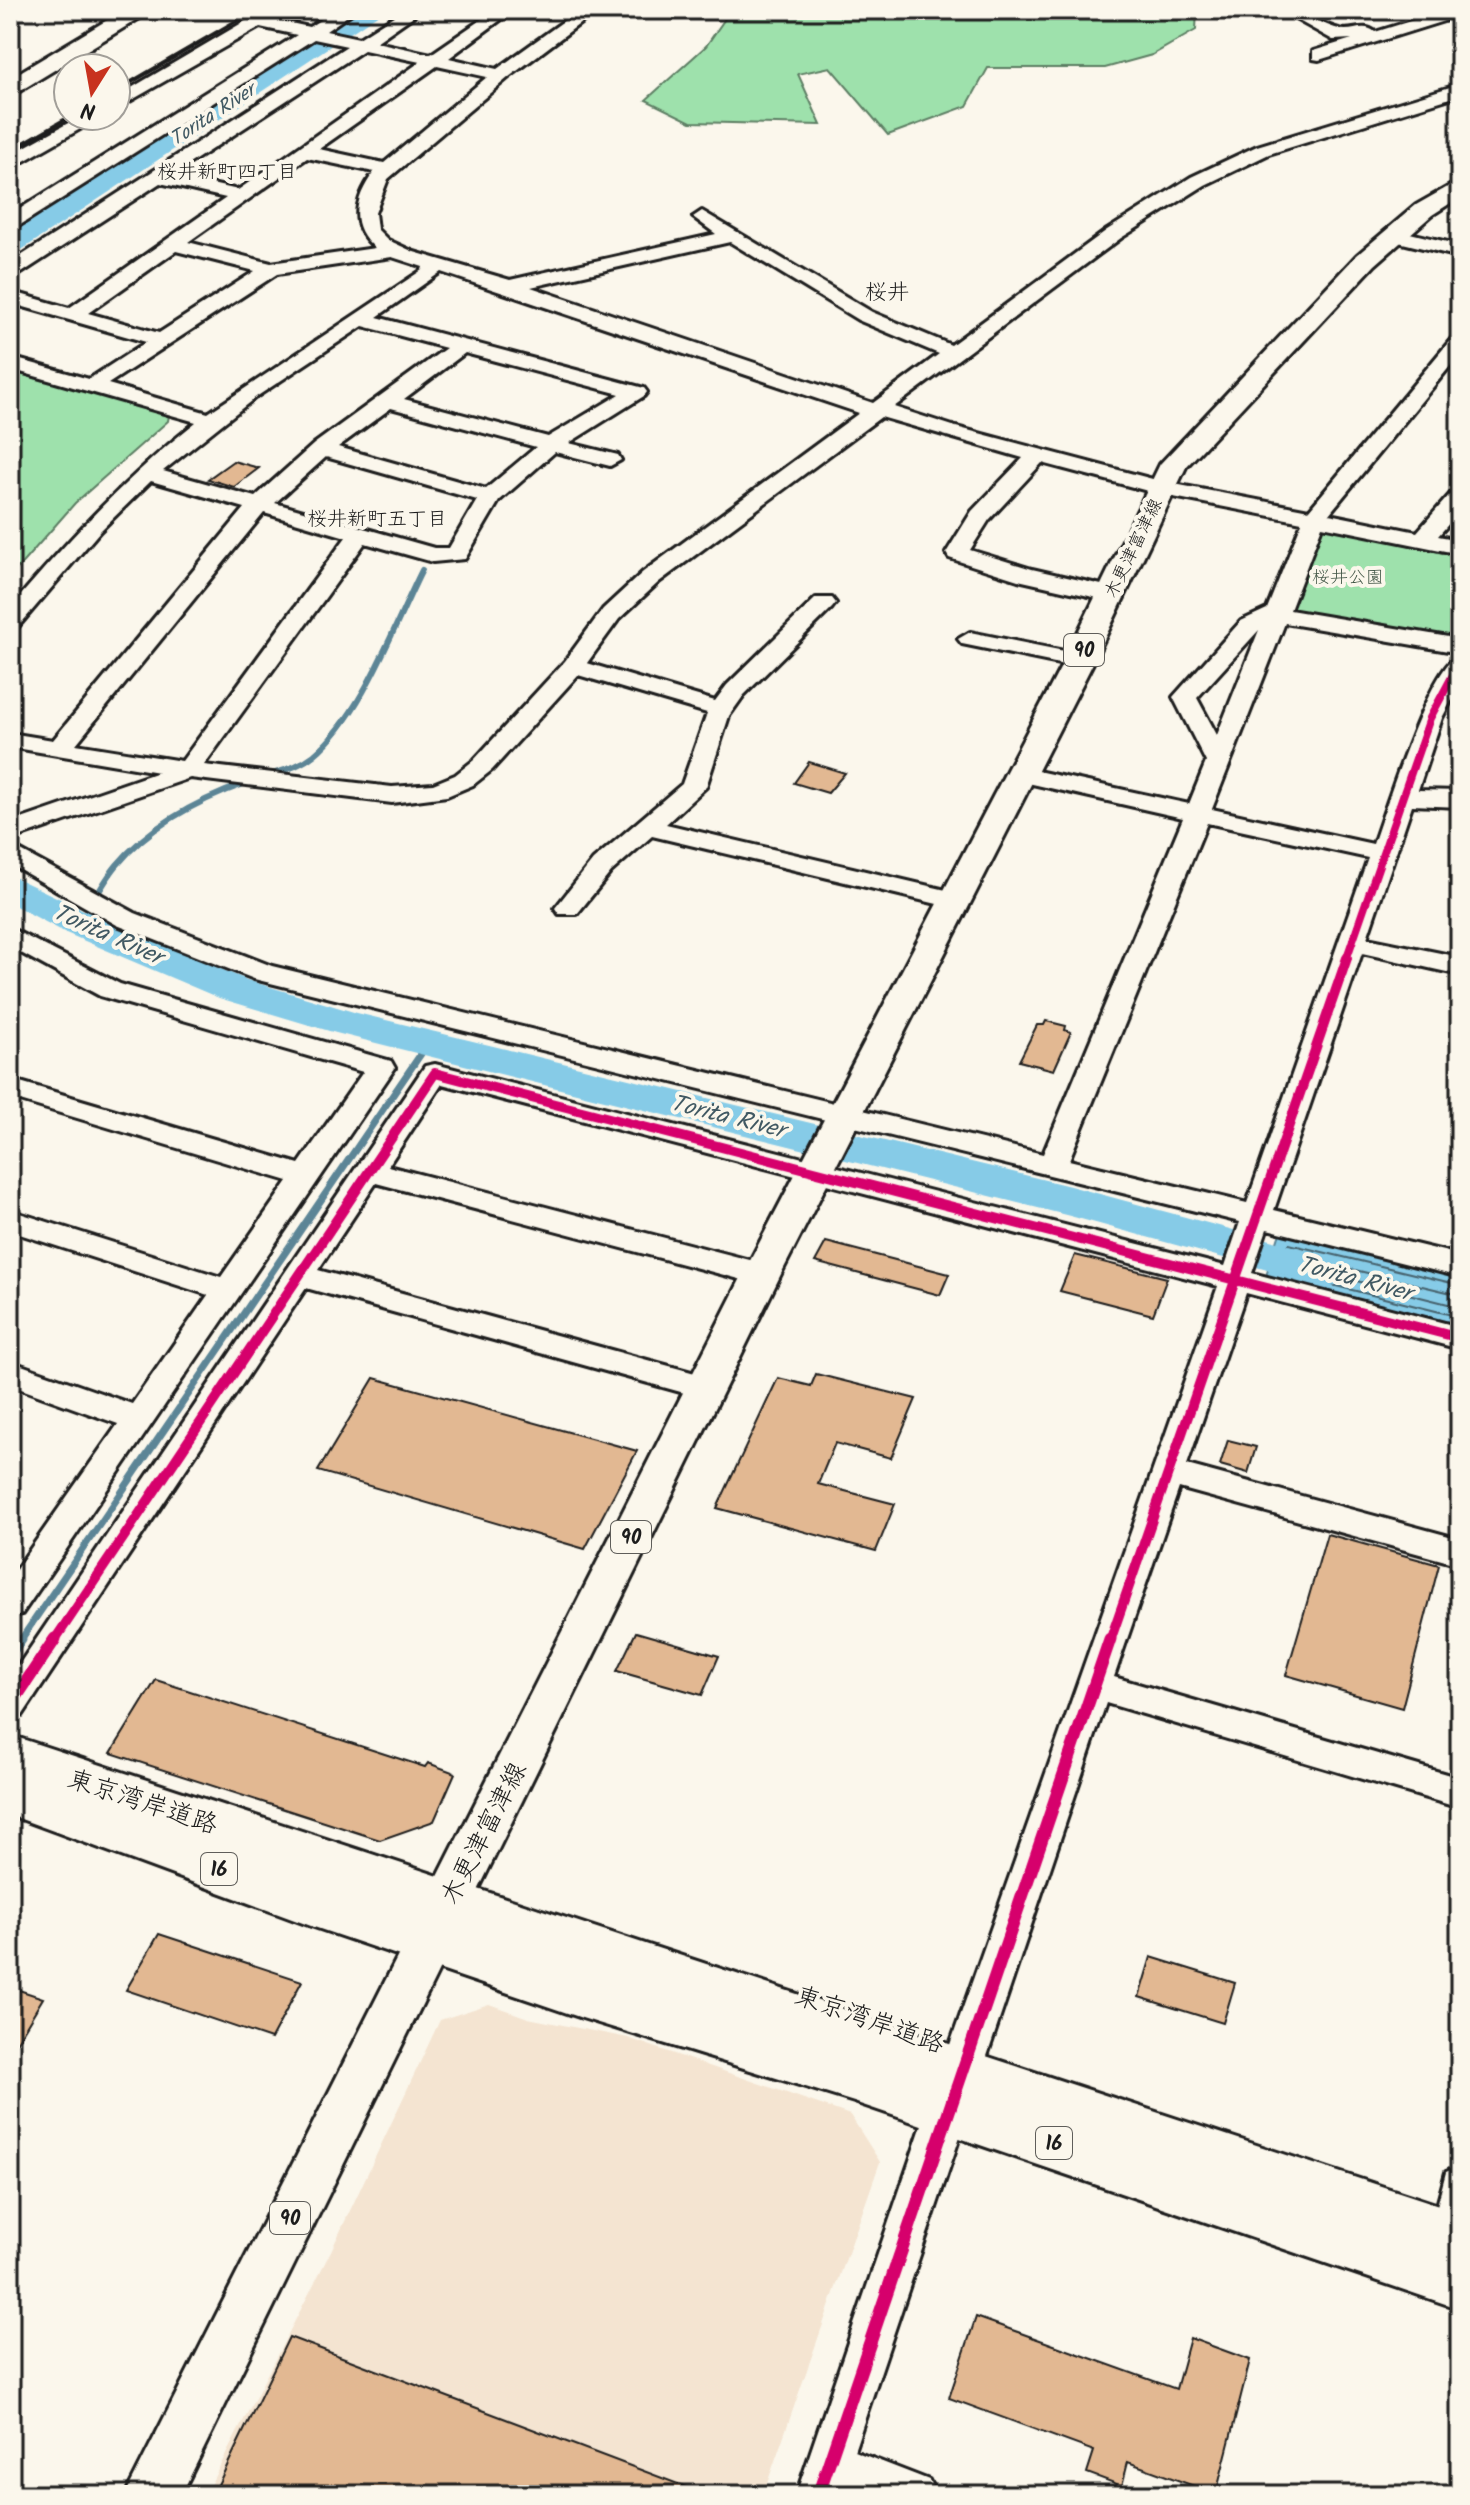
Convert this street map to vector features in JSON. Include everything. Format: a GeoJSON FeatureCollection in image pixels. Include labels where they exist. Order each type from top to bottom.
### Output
{"type":"FeatureCollection","features":[{"type":"Feature","properties":{"kind":"highway"},"geometry":{"type":"LineString","coordinates":[[10,89],[141,10]]}},
{"type":"Feature","properties":{"kind":"highway"},"geometry":{"type":"LineString","coordinates":[[101,52],[169,10]]}},
{"type":"Feature","properties":{"kind":"highway"},"geometry":{"type":"LineString","coordinates":[[10,107],[52,82]]}},
{"type":"Feature","properties":{"kind":"highway","name":"東京湾岸道路"},"geometry":{"type":"LineString","coordinates":[[10,1757],[439,1922],[954,2090],[1457,2235]]}},
{"type":"Feature","properties":{"kind":"highway","name":"東京湾岸道路"},"geometry":{"type":"LineString","coordinates":[[10,1793],[261,1885],[439,1922]]}},
{"type":"Feature","properties":{"kind":"main road","name":"木更津富津線"},"geometry":{"type":"LineString","coordinates":[[843,1116],[1079,661],[1174,464],[1393,235],[1460,187]]}},
{"type":"Feature","properties":{"kind":"main road","name":"90"},"geometry":{"type":"LineString","coordinates":[[816,1172],[843,1116]]}},
{"type":"Feature","properties":{"kind":"main road","name":"木更津富津線"},"geometry":{"type":"LineString","coordinates":[[152,2495],[762,1274],[816,1172]]}},
{"type":"Feature","properties":{"kind":"street"},"geometry":{"type":"LineString","coordinates":[[132,106],[275,10]]}},
{"type":"Feature","properties":{"kind":"street"},"geometry":{"type":"LineString","coordinates":[[10,223],[348,10]]}},
{"type":"Feature","properties":{"kind":"street"},"geometry":{"type":"LineString","coordinates":[[10,272],[357,44],[414,10]]}},
{"type":"Feature","properties":{"kind":"street"},"geometry":{"type":"LineString","coordinates":[[72,315],[506,10]]}},
{"type":"Feature","properties":{"kind":"street"},"geometry":{"type":"LineString","coordinates":[[590,10],[501,75],[388,169],[369,193],[366,224],[369,234],[394,251],[509,286],[876,410],[1163,488],[1460,547]]}},
{"type":"Feature","properties":{"kind":"street"},"geometry":{"type":"LineString","coordinates":[[1287,10],[1347,37],[1403,23],[1403,10]]}},
{"type":"Feature","properties":{"kind":"street"},"geometry":{"type":"LineString","coordinates":[[1319,55],[1460,11]]}},
{"type":"Feature","properties":{"kind":"street"},"geometry":{"type":"LineString","coordinates":[[257,21],[501,75]]}},
{"type":"Feature","properties":{"kind":"street"},"geometry":{"type":"LineString","coordinates":[[10,740],[188,770],[392,795],[438,791],[464,780],[483,765],[573,666],[611,614],[651,577],[1114,234],[1200,180],[1263,150],[1460,89]]}},
{"type":"Feature","properties":{"kind":"street"},"geometry":{"type":"LineString","coordinates":[[132,119],[160,128]]}},
{"type":"Feature","properties":{"kind":"street"},"geometry":{"type":"LineString","coordinates":[[10,163],[65,132]]}},
{"type":"Feature","properties":{"kind":"street"},"geometry":{"type":"LineString","coordinates":[[305,152],[388,169]]}},
{"type":"Feature","properties":{"kind":"street"},"geometry":{"type":"LineString","coordinates":[[157,177],[241,196]]}},
{"type":"Feature","properties":{"kind":"street"},"geometry":{"type":"LineString","coordinates":[[702,217],[865,316],[953,353]]}},
{"type":"Feature","properties":{"kind":"street"},"geometry":{"type":"LineString","coordinates":[[1393,235],[1460,251]]}},
{"type":"Feature","properties":{"kind":"street"},"geometry":{"type":"LineString","coordinates":[[509,286],[732,236]]}},
{"type":"Feature","properties":{"kind":"street"},"geometry":{"type":"LineString","coordinates":[[172,244],[271,269],[394,251]]}},
{"type":"Feature","properties":{"kind":"street"},"geometry":{"type":"LineString","coordinates":[[10,597],[92,505],[127,471],[203,418],[431,273],[435,262]]}},
{"type":"Feature","properties":{"kind":"street"},"geometry":{"type":"LineString","coordinates":[[10,622],[108,509],[241,381],[416,268],[435,262]]}},
{"type":"Feature","properties":{"kind":"street"},"geometry":{"type":"LineString","coordinates":[[92,386],[271,269]]}},
{"type":"Feature","properties":{"kind":"street"},"geometry":{"type":"LineString","coordinates":[[10,297],[162,340]]}},
{"type":"Feature","properties":{"kind":"street"},"geometry":{"type":"LineString","coordinates":[[147,473],[433,555],[457,554],[490,497],[552,444],[637,392],[361,319]]}},
{"type":"Feature","properties":{"kind":"street"},"geometry":{"type":"LineString","coordinates":[[1052,1166],[1198,813],[1274,614],[1315,517],[1460,341]]}},
{"type":"Feature","properties":{"kind":"street"},"geometry":{"type":"LineString","coordinates":[[59,748],[259,505],[322,449],[463,345]]}},
{"type":"Feature","properties":{"kind":"street"},"geometry":{"type":"LineString","coordinates":[[10,363],[203,418]]}},
{"type":"Feature","properties":{"kind":"street"},"geometry":{"type":"LineString","coordinates":[[385,400],[610,460]]}},
{"type":"Feature","properties":{"kind":"street"},"geometry":{"type":"LineString","coordinates":[[322,449],[490,497]]}},
{"type":"Feature","properties":{"kind":"street"},"geometry":{"type":"LineString","coordinates":[[1038,455],[980,516],[957,553],[1026,575],[1111,594]]}},
{"type":"Feature","properties":{"kind":"street"},"geometry":{"type":"LineString","coordinates":[[1423,539],[1460,497]]}},
{"type":"Feature","properties":{"kind":"street"},"geometry":{"type":"LineString","coordinates":[[10,832],[188,770],[360,534]]}},
{"type":"Feature","properties":{"kind":"street"},"geometry":{"type":"LineString","coordinates":[[568,908],[602,866],[650,828],[693,787],[721,710],[735,690],[824,603]]}},
{"type":"Feature","properties":{"kind":"street"},"geometry":{"type":"LineString","coordinates":[[1218,761],[1185,697],[1249,626],[1274,614],[1460,646]]}},
{"type":"Feature","properties":{"kind":"street"},"geometry":{"type":"LineString","coordinates":[[970,639],[1079,661]]}},
{"type":"Feature","properties":{"kind":"street"},"geometry":{"type":"LineString","coordinates":[[914,2495],[823,2479],[1093,1685],[1430,718],[1460,662]]}},
{"type":"Feature","properties":{"kind":"street"},"geometry":{"type":"LineString","coordinates":[[573,666],[721,710]]}},
{"type":"Feature","properties":{"kind":"street"},"geometry":{"type":"LineString","coordinates":[[1019,774],[1384,854]]}},
{"type":"Feature","properties":{"kind":"street"},"geometry":{"type":"LineString","coordinates":[[1405,797],[1460,799]]}},
{"type":"Feature","properties":{"kind":"street"},"geometry":{"type":"LineString","coordinates":[[650,828],[954,900]]}},
{"type":"Feature","properties":{"kind":"street"},"geometry":{"type":"LineString","coordinates":[[10,853],[126,919],[264,973],[1460,1266]]}},
{"type":"Feature","properties":{"kind":"street"},"geometry":{"type":"LineString","coordinates":[[1353,943],[1460,966]]}},
{"type":"Feature","properties":{"kind":"street"},"geometry":{"type":"LineString","coordinates":[[13,944],[110,990],[430,1080]]}},
{"type":"Feature","properties":{"kind":"street"},"geometry":{"type":"LineString","coordinates":[[10,1605],[24,1561],[139,1419],[381,1068]]}},
{"type":"Feature","properties":{"kind":"street"},"geometry":{"type":"LineString","coordinates":[[10,1706],[435,1073],[1460,1338]]}},
{"type":"Feature","properties":{"kind":"street"},"geometry":{"type":"LineString","coordinates":[[10,1088],[308,1177]]}},
{"type":"Feature","properties":{"kind":"street"},"geometry":{"type":"LineString","coordinates":[[368,1171],[762,1274]]}},
{"type":"Feature","properties":{"kind":"street"},"geometry":{"type":"LineString","coordinates":[[10,1220],[228,1290]]}},
{"type":"Feature","properties":{"kind":"street"},"geometry":{"type":"LineString","coordinates":[[300,1276],[706,1387]]}},
{"type":"Feature","properties":{"kind":"street"},"geometry":{"type":"LineString","coordinates":[[10,1373],[139,1419]]}},
{"type":"Feature","properties":{"kind":"street"},"geometry":{"type":"LineString","coordinates":[[1167,1472],[1460,1552]]}},
{"type":"Feature","properties":{"kind":"street"},"geometry":{"type":"LineString","coordinates":[[1093,1685],[1460,1793]]}},
{"type":"Feature","properties":{"kind":"shaded area"},"geometry":{"type":"Polygon","coordinates":[[[489,2004],[528,2018],[628,2038],[850,2115],[880,2162],[763,2495],[205,2495],[330,2253],[440,2020],[489,2004]]]}},
{"type":"Feature","properties":{"kind":"green space"},"geometry":{"type":"Polygon","coordinates":[[[731,10],[1197,10],[1196,30],[1152,55],[1105,68],[988,68],[967,106],[888,135],[830,67],[798,74],[821,125],[691,122],[646,100],[706,46],[731,10]]]}},
{"type":"Feature","properties":{"kind":"green space"},"geometry":{"type":"Polygon","coordinates":[[[10,368],[169,415],[168,421],[75,503],[10,577],[10,368]]]}},
{"type":"Feature","properties":{"kind":"green space","name":"桜井公園"},"geometry":{"type":"Polygon","coordinates":[[[1321,525],[1460,557],[1460,631],[1453,643],[1285,614],[1321,525]]]}},
{"type":"Feature","properties":{"kind":"water"},"geometry":{"type":"Polygon","coordinates":[[[1280,1233],[1460,1278],[1460,1325],[1266,1276],[1280,1233]]]}},
{"type":"Feature","properties":{"kind":"building"},"geometry":{"type":"Polygon","coordinates":[[[233,461],[259,468],[234,487],[208,479],[233,461]]]}},
{"type":"Feature","properties":{"kind":"building"},"geometry":{"type":"Polygon","coordinates":[[[809,762],[845,773],[828,793],[794,783],[809,762]]]}},
{"type":"Feature","properties":{"kind":"building"},"geometry":{"type":"Polygon","coordinates":[[[1046,1021],[1066,1026],[1065,1030],[1071,1032],[1054,1070],[1019,1061],[1037,1025],[1044,1025],[1046,1021]]]}},
{"type":"Feature","properties":{"kind":"building"},"geometry":{"type":"Polygon","coordinates":[[[826,1242],[949,1274],[940,1295],[815,1262],[826,1242]]]}},
{"type":"Feature","properties":{"kind":"building"},"geometry":{"type":"Polygon","coordinates":[[[1075,1255],[1167,1278],[1153,1315],[1060,1291],[1075,1255]]]}},
{"type":"Feature","properties":{"kind":"building"},"geometry":{"type":"Polygon","coordinates":[[[816,1374],[916,1399],[891,1458],[835,1443],[818,1484],[895,1504],[876,1551],[717,1508],[778,1378],[811,1386],[816,1374]]]}},
{"type":"Feature","properties":{"kind":"building"},"geometry":{"type":"Polygon","coordinates":[[[374,1378],[637,1451],[585,1549],[318,1471],[374,1378]]]}},
{"type":"Feature","properties":{"kind":"building"},"geometry":{"type":"Polygon","coordinates":[[[1228,1440],[1256,1447],[1248,1473],[1220,1465],[1228,1440]]]}},
{"type":"Feature","properties":{"kind":"building"},"geometry":{"type":"Polygon","coordinates":[[[1327,1534],[1439,1565],[1402,1708],[1286,1675],[1327,1534]]]}},
{"type":"Feature","properties":{"kind":"building"},"geometry":{"type":"Polygon","coordinates":[[[636,1632],[719,1656],[702,1695],[617,1671],[636,1632]]]}},
{"type":"Feature","properties":{"kind":"building"},"geometry":{"type":"Polygon","coordinates":[[[156,1680],[425,1767],[428,1763],[455,1773],[434,1821],[380,1840],[111,1753],[156,1680]]]}},
{"type":"Feature","properties":{"kind":"building"},"geometry":{"type":"Polygon","coordinates":[[[159,1934],[302,1981],[271,2039],[126,1990],[159,1934]]]}},
{"type":"Feature","properties":{"kind":"building"},"geometry":{"type":"Polygon","coordinates":[[[1151,1957],[1235,1983],[1223,2023],[1139,1997],[1151,1957]]]}},
{"type":"Feature","properties":{"kind":"building"},"geometry":{"type":"Polygon","coordinates":[[[10,1987],[43,1998],[10,2053],[10,1987]]]}},
{"type":"Feature","properties":{"kind":"building"},"geometry":{"type":"Polygon","coordinates":[[[976,2317],[1176,2389],[1190,2338],[1250,2360],[1216,2494],[1128,2462],[1122,2486],[1087,2473],[1094,2451],[949,2398],[976,2317]]]}},
{"type":"Feature","properties":{"kind":"building"},"geometry":{"type":"Polygon","coordinates":[[[289,2337],[702,2493],[213,2495],[289,2337]]]}},
{"type":"Feature","properties":{"kind":"waterway","name":"Torita River"},"geometry":{"type":"LineString","coordinates":[[10,245],[373,10]]}},
{"type":"Feature","properties":{"kind":"waterway"},"geometry":{"type":"LineString","coordinates":[[269,775],[298,765],[332,738],[376,669],[422,570]]}},
{"type":"Feature","properties":{"kind":"waterway"},"geometry":{"type":"LineString","coordinates":[[80,924],[112,872],[145,838],[195,805],[249,782]]}},
{"type":"Feature","properties":{"kind":"waterway","name":"Torita River"},"geometry":{"type":"LineString","coordinates":[[10,887],[80,924],[233,989],[350,1024],[1070,1201],[1329,1271]]}},
{"type":"Feature","properties":{"kind":"waterway"},"geometry":{"type":"LineString","coordinates":[[20,1641],[429,1042]]}},
{"type":"Feature","properties":{"kind":"waterway"},"geometry":{"type":"LineString","coordinates":[[10,1656],[22,1639]]}},
{"type":"Feature","properties":{"kind":"railway"},"geometry":{"type":"LineString","coordinates":[[132,82],[255,10]]}},
{"type":"Feature","properties":{"kind":"railway"},"geometry":{"type":"LineString","coordinates":[[10,151],[52,127]]}},
{"type":"Feature","properties":{"kind":"cycle path"},"geometry":{"type":"LineString","coordinates":[[818,2495],[948,2107],[1430,718],[1460,662]]}},
{"type":"Feature","properties":{"kind":"cycle path"},"geometry":{"type":"LineString","coordinates":[[10,1706],[435,1073],[1460,1338]]}},
{"type":"Feature","properties":{"kind":"district","name":"桜井新町四丁目"},"geometry":{"type":"Point","coordinates":[227,171]}},
{"type":"Feature","properties":{"kind":"district","name":"桜井"},"geometry":{"type":"Point","coordinates":[887,291]}},
{"type":"Feature","properties":{"kind":"district","name":"桜井新町五丁目"},"geometry":{"type":"Point","coordinates":[377,518]}}]}
